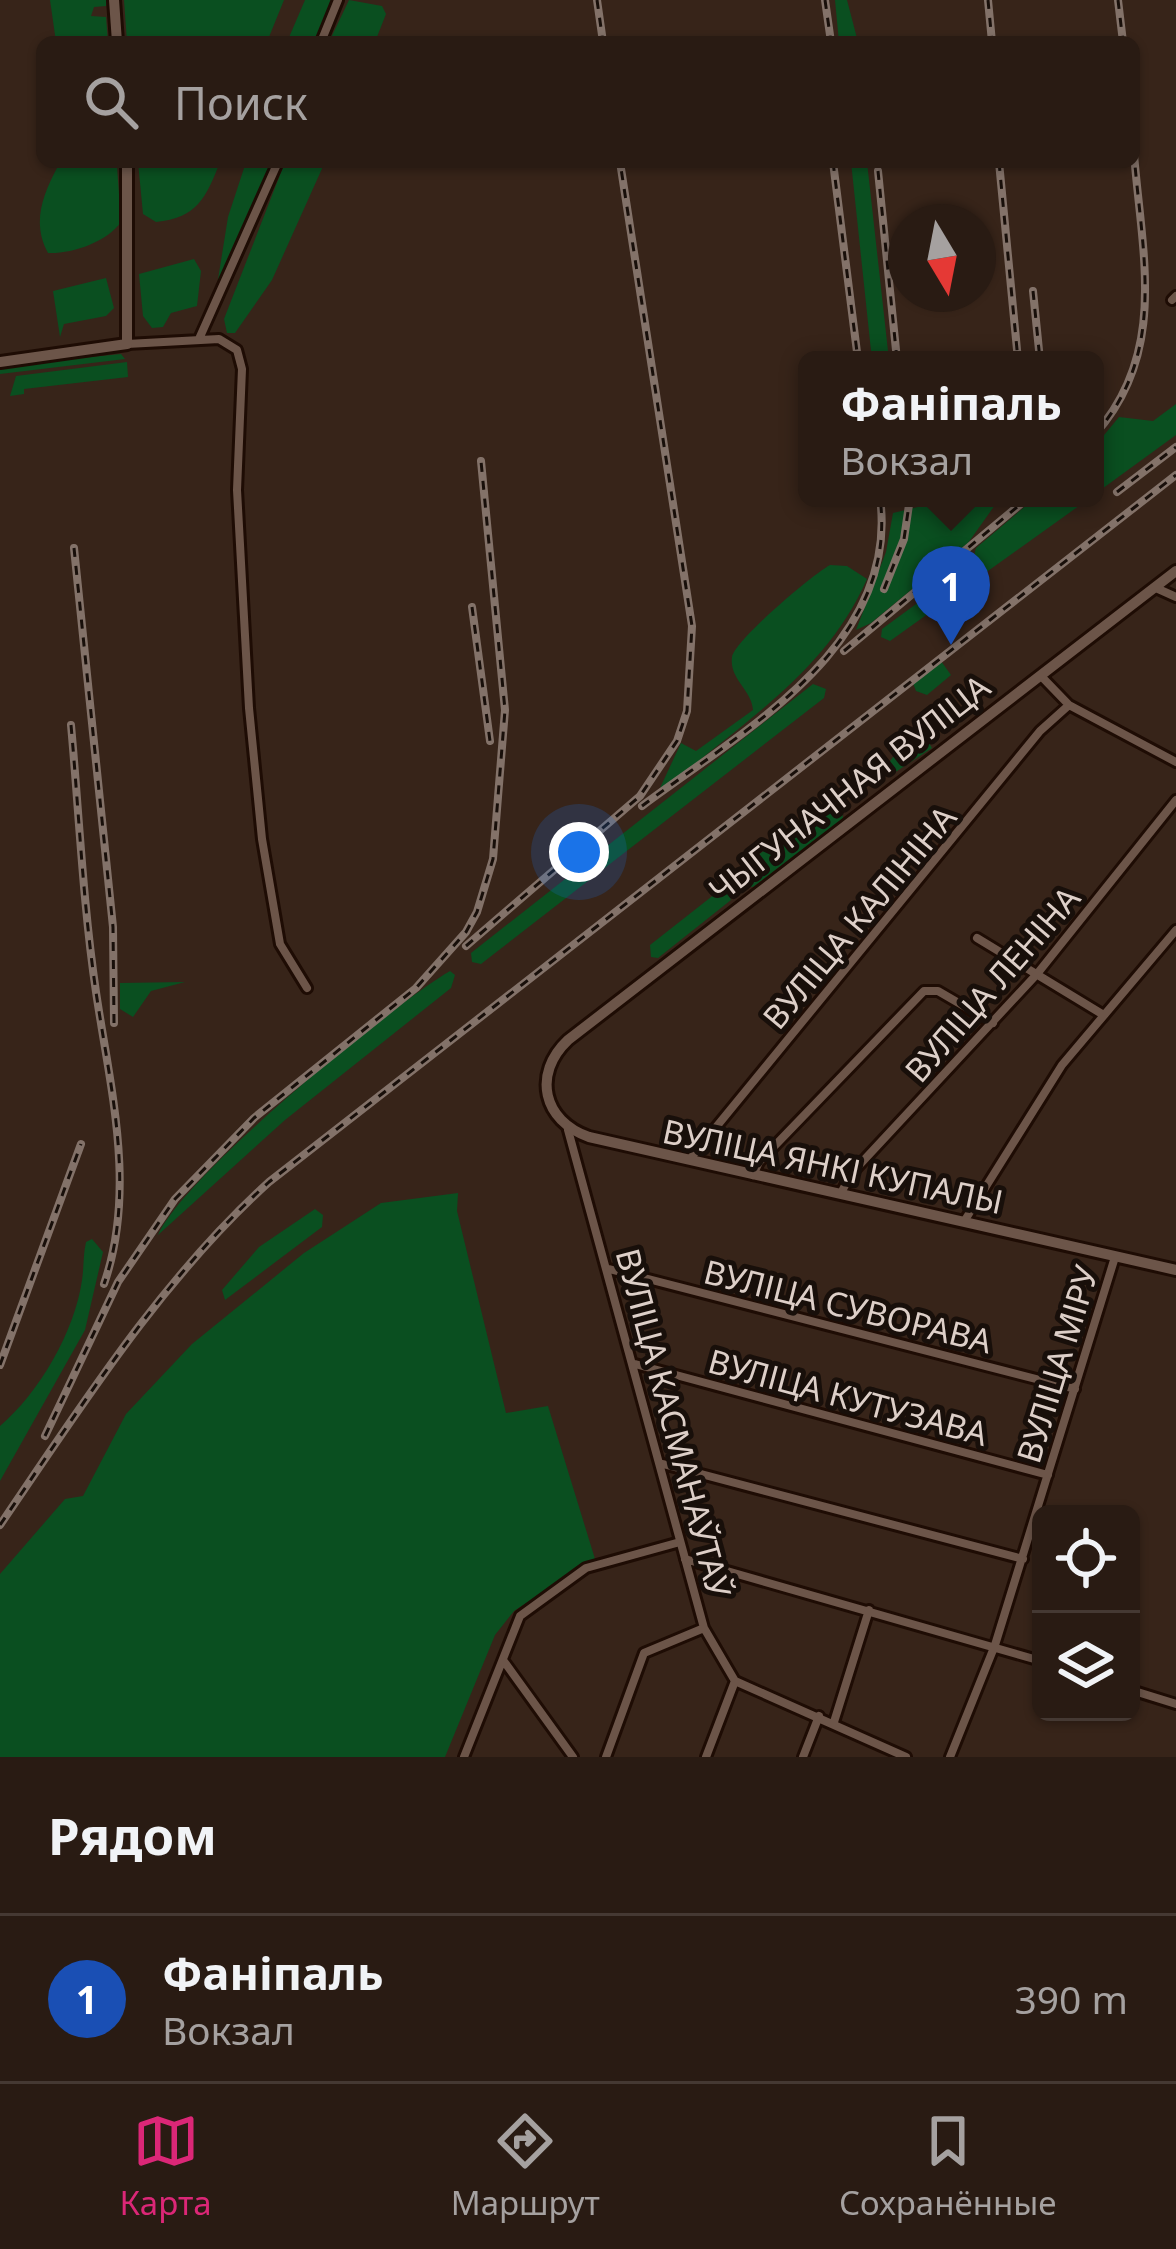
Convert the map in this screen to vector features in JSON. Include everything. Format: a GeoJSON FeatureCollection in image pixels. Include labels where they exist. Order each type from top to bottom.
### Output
{"type":"FeatureCollection","features":[{"type":"Feature","properties":{"kind":"street"},"geometry":{"type":"LineString","coordinates":[[114,0],[117,36]]}},
{"type":"Feature","properties":{"kind":"street"},"geometry":{"type":"LineString","coordinates":[[323,36],[338,0]]}},
{"type":"Feature","properties":{"kind":"street"},"geometry":{"type":"LineString","coordinates":[[127,168],[128,344]]}},
{"type":"Feature","properties":{"kind":"street"},"geometry":{"type":"LineString","coordinates":[[199,339],[275,168]]}},
{"type":"Feature","properties":{"kind":"street"},"geometry":{"type":"LineString","coordinates":[[0,362],[199,339],[219,339],[237,350],[242,369],[236,460],[255,770],[280,944],[307,988]]}},
{"type":"Feature","properties":{"kind":"street","name":"ЧЫГУНАЧНАЯ ВУЛІЦА"},"geometry":{"type":"LineString","coordinates":[[568,1130],[554,1113],[544,1087],[547,1067],[557,1050],[1176,571]]}},
{"type":"Feature","properties":{"kind":"street"},"geometry":{"type":"LineString","coordinates":[[1156,588],[1176,597]]}},
{"type":"Feature","properties":{"kind":"street"},"geometry":{"type":"LineString","coordinates":[[1041,676],[1070,705],[1176,762]]}},
{"type":"Feature","properties":{"kind":"street","name":"ВУЛІЦА КАЛІНІНА"},"geometry":{"type":"LineString","coordinates":[[687,1163],[1040,731],[1070,705]]}},
{"type":"Feature","properties":{"kind":"street","name":"ВУЛІЦА ЛЕНІНА"},"geometry":{"type":"LineString","coordinates":[[840,1195],[851,1174],[1037,974],[1176,800]]}},
{"type":"Feature","properties":{"kind":"street"},"geometry":{"type":"LineString","coordinates":[[965,1220],[1062,1065],[1176,930]]}},
{"type":"Feature","properties":{"kind":"street"},"geometry":{"type":"LineString","coordinates":[[977,938],[1102,1014]]}},
{"type":"Feature","properties":{"kind":"street"},"geometry":{"type":"LineString","coordinates":[[752,1177],[759,1162],[925,991],[938,991],[993,1024]]}},
{"type":"Feature","properties":{"kind":"street","name":"ВУЛІЦА ЯНКІ КУПАЛЫ"},"geometry":{"type":"LineString","coordinates":[[568,1130],[687,1163],[965,1220],[1176,1270]]}},
{"type":"Feature","properties":{"kind":"street","name":"ВУЛІЦА КАСМАНАЎТАЎ"},"geometry":{"type":"LineString","coordinates":[[568,1130],[704,1628],[735,1681]]}},
{"type":"Feature","properties":{"kind":"street","name":"ВУЛІЦА МІРУ"},"geometry":{"type":"LineString","coordinates":[[950,1757],[995,1645],[1115,1257]]}},
{"type":"Feature","properties":{"kind":"street","name":"ВУЛІЦА СУВОРАВА"},"geometry":{"type":"LineString","coordinates":[[609,1269],[1076,1389]]}},
{"type":"Feature","properties":{"kind":"street","name":"ВУЛІЦА КУТУЗАВА"},"geometry":{"type":"LineString","coordinates":[[635,1364],[1048,1475]]}},
{"type":"Feature","properties":{"kind":"street"},"geometry":{"type":"LineString","coordinates":[[662,1463],[1022,1559]]}},
{"type":"Feature","properties":{"kind":"street"},"geometry":{"type":"LineString","coordinates":[[464,1757],[520,1616],[586,1568],[680,1542]]}},
{"type":"Feature","properties":{"kind":"street"},"geometry":{"type":"LineString","coordinates":[[684,1559],[1032,1658]]}},
{"type":"Feature","properties":{"kind":"street"},"geometry":{"type":"LineString","coordinates":[[834,1721],[869,1610]]}},
{"type":"Feature","properties":{"kind":"street"},"geometry":{"type":"LineString","coordinates":[[606,1757],[644,1653],[704,1628]]}},
{"type":"Feature","properties":{"kind":"street"},"geometry":{"type":"LineString","coordinates":[[502,1658],[573,1757]]}},
{"type":"Feature","properties":{"kind":"street"},"geometry":{"type":"LineString","coordinates":[[706,1757],[735,1681],[834,1721],[906,1757]]}},
{"type":"Feature","properties":{"kind":"street"},"geometry":{"type":"LineString","coordinates":[[1140,1693],[1176,1704]]}},
{"type":"Feature","properties":{"kind":"street"},"geometry":{"type":"LineString","coordinates":[[803,1757],[819,1716]]}},
{"type":"Feature","properties":{"kind":"green space"},"geometry":{"type":"Polygon","coordinates":[[[50,0],[106,0],[106,6],[94,7],[91,16],[106,17],[108,36],[55,36],[50,0]]]}},
{"type":"Feature","properties":{"kind":"green space"},"geometry":{"type":"Polygon","coordinates":[[[124,0],[284,0],[269,36],[127,36],[124,0]]]}},
{"type":"Feature","properties":{"kind":"green space"},"geometry":{"type":"Polygon","coordinates":[[[305,0],[331,0],[318,36],[290,36],[305,0]]]}},
{"type":"Feature","properties":{"kind":"green space"},"geometry":{"type":"Polygon","coordinates":[[[349,0],[382,6],[386,14],[377,36],[332,36],[349,0]]]}},
{"type":"Feature","properties":{"kind":"green space"},"geometry":{"type":"Polygon","coordinates":[[[835,0],[847,0],[856,36],[838,36],[835,0]]]}},
{"type":"Feature","properties":{"kind":"green space"},"geometry":{"type":"Polygon","coordinates":[[[57,168],[117,168],[121,222],[88,245],[48,253],[41,231],[47,189],[57,168]]]}},
{"type":"Feature","properties":{"kind":"green space"},"geometry":{"type":"Polygon","coordinates":[[[139,168],[218,168],[191,211],[156,222],[143,214],[139,168]]]}},
{"type":"Feature","properties":{"kind":"green space"},"geometry":{"type":"Polygon","coordinates":[[[244,168],[268,168],[216,292],[228,217],[244,168]]]}},
{"type":"Feature","properties":{"kind":"green space"},"geometry":{"type":"Polygon","coordinates":[[[283,168],[322,168],[272,280],[235,333],[227,333],[224,319],[283,168]]]}},
{"type":"Feature","properties":{"kind":"green space"},"geometry":{"type":"Polygon","coordinates":[[[852,168],[868,168],[888,351],[871,351],[852,168]]]}},
{"type":"Feature","properties":{"kind":"green space"},"geometry":{"type":"Polygon","coordinates":[[[194,259],[201,271],[197,306],[171,313],[163,327],[152,328],[143,316],[139,274],[194,259]]]}},
{"type":"Feature","properties":{"kind":"green space"},"geometry":{"type":"Polygon","coordinates":[[[106,278],[114,308],[106,316],[64,324],[60,337],[53,291],[106,278]]]}},
{"type":"Feature","properties":{"kind":"green space"},"geometry":{"type":"Polygon","coordinates":[[[121,354],[125,359],[0,374],[0,366],[121,354]]]}},
{"type":"Feature","properties":{"kind":"green space"},"geometry":{"type":"Polygon","coordinates":[[[127,362],[128,377],[24,389],[24,394],[10,396],[16,376],[127,362]]]}},
{"type":"Feature","properties":{"kind":"green space"},"geometry":{"type":"Polygon","coordinates":[[[1176,404],[1176,435],[1104,487],[1104,435],[1119,417],[1153,421],[1176,404]]]}},
{"type":"Feature","properties":{"kind":"green space"},"geometry":{"type":"Polygon","coordinates":[[[918,507],[994,507],[968,543],[871,623],[856,630],[886,552],[893,513],[918,507]]]}},
{"type":"Feature","properties":{"kind":"green space"},"geometry":{"type":"Polygon","coordinates":[[[1024,507],[1077,507],[890,641],[881,637],[882,629],[972,563],[976,548],[1024,507]]]}},
{"type":"Feature","properties":{"kind":"green space"},"geometry":{"type":"Polygon","coordinates":[[[830,565],[847,566],[867,579],[838,630],[780,694],[660,788],[681,743],[696,751],[753,710],[732,665],[736,649],[775,608],[830,565]]]}},
{"type":"Feature","properties":{"kind":"green space"},"geometry":{"type":"Polygon","coordinates":[[[941,661],[951,675],[927,695],[916,691],[913,683],[941,661]]]}},
{"type":"Feature","properties":{"kind":"green space"},"geometry":{"type":"Polygon","coordinates":[[[813,684],[826,689],[824,698],[481,964],[472,962],[471,953],[813,684]]]}},
{"type":"Feature","properties":{"kind":"green space"},"geometry":{"type":"Polygon","coordinates":[[[920,728],[932,748],[894,773],[888,764],[895,754],[893,746],[920,728]]]}},
{"type":"Feature","properties":{"kind":"green space"},"geometry":{"type":"Polygon","coordinates":[[[829,806],[842,810],[843,819],[753,887],[740,884],[739,870],[816,810],[829,806]]]}},
{"type":"Feature","properties":{"kind":"green space"},"geometry":{"type":"Polygon","coordinates":[[[726,890],[731,900],[658,958],[651,957],[650,945],[726,890]]]}},
{"type":"Feature","properties":{"kind":"green space"},"geometry":{"type":"Polygon","coordinates":[[[450,971],[455,975],[451,988],[285,1120],[158,1235],[206,1174],[291,1094],[450,971]]]}},
{"type":"Feature","properties":{"kind":"green space"},"geometry":{"type":"Polygon","coordinates":[[[185,982],[151,991],[133,1017],[120,1009],[120,983],[185,982]]]}},
{"type":"Feature","properties":{"kind":"green space"},"geometry":{"type":"Polygon","coordinates":[[[458,1193],[457,1211],[506,1413],[548,1406],[595,1559],[514,1611],[495,1635],[445,1757],[0,1757],[0,1574],[65,1499],[83,1496],[126,1414],[192,1344],[304,1253],[381,1203],[458,1193]]]}},
{"type":"Feature","properties":{"kind":"green space"},"geometry":{"type":"Polygon","coordinates":[[[315,1209],[323,1215],[322,1227],[225,1300],[222,1290],[259,1247],[315,1209]]]}},
{"type":"Feature","properties":{"kind":"green space"},"geometry":{"type":"Polygon","coordinates":[[[92,1239],[103,1252],[85,1330],[0,1481],[0,1426],[28,1396],[63,1340],[78,1300],[86,1242],[92,1239]]]}},
{"type":"Feature","properties":{"kind":"railway"},"geometry":{"type":"LineString","coordinates":[[597,0],[602,36]]}},
{"type":"Feature","properties":{"kind":"railway"},"geometry":{"type":"LineString","coordinates":[[825,0],[830,36]]}},
{"type":"Feature","properties":{"kind":"railway"},"geometry":{"type":"LineString","coordinates":[[988,0],[991,36]]}},
{"type":"Feature","properties":{"kind":"railway"},"geometry":{"type":"LineString","coordinates":[[1118,0],[1122,36]]}},
{"type":"Feature","properties":{"kind":"railway"},"geometry":{"type":"LineString","coordinates":[[466,946],[640,796],[677,741],[687,711],[692,626],[621,168]]}},
{"type":"Feature","properties":{"kind":"railway"},"geometry":{"type":"LineString","coordinates":[[834,168],[857,351]]}},
{"type":"Feature","properties":{"kind":"railway"},"geometry":{"type":"LineString","coordinates":[[1000,168],[1017,351]]}},
{"type":"Feature","properties":{"kind":"railway"},"geometry":{"type":"LineString","coordinates":[[1104,422],[1133,370],[1142,336],[1144,265],[1135,168]]}},
{"type":"Feature","properties":{"kind":"railway"},"geometry":{"type":"LineString","coordinates":[[878,171],[896,351]]}},
{"type":"Feature","properties":{"kind":"railway"},"geometry":{"type":"LineString","coordinates":[[1033,291],[1039,351]]}},
{"type":"Feature","properties":{"kind":"railway"},"geometry":{"type":"LineString","coordinates":[[1117,492],[1176,447]]}},
{"type":"Feature","properties":{"kind":"railway"},"geometry":{"type":"LineString","coordinates":[[45,1436],[118,1282],[175,1199],[254,1118],[416,988],[466,932],[477,912],[493,859],[505,710],[481,461]]}},
{"type":"Feature","properties":{"kind":"railway"},"geometry":{"type":"LineString","coordinates":[[0,1525],[158,1302],[269,1182],[1176,475]]}},
{"type":"Feature","properties":{"kind":"railway"},"geometry":{"type":"LineString","coordinates":[[642,806],[767,715],[840,641],[865,598],[880,551],[880,507]]}},
{"type":"Feature","properties":{"kind":"railway"},"geometry":{"type":"LineString","coordinates":[[884,589],[904,539],[909,507]]}},
{"type":"Feature","properties":{"kind":"railway"},"geometry":{"type":"LineString","coordinates":[[844,651],[1017,507]]}},
{"type":"Feature","properties":{"kind":"railway"},"geometry":{"type":"LineString","coordinates":[[74,548],[113,927],[114,1023]]}},
{"type":"Feature","properties":{"kind":"railway"},"geometry":{"type":"LineString","coordinates":[[472,607],[490,741]]}},
{"type":"Feature","properties":{"kind":"railway"},"geometry":{"type":"LineString","coordinates":[[71,725],[88,926],[118,1138],[119,1212],[104,1284]]}},
{"type":"Feature","properties":{"kind":"railway"},"geometry":{"type":"LineString","coordinates":[[0,1365],[81,1144]]}},
{"type":"Feature","properties":{"kind":"place","name":"Фаніпаль"},"geometry":{"type":"Point","coordinates":[951,645]}}]}
